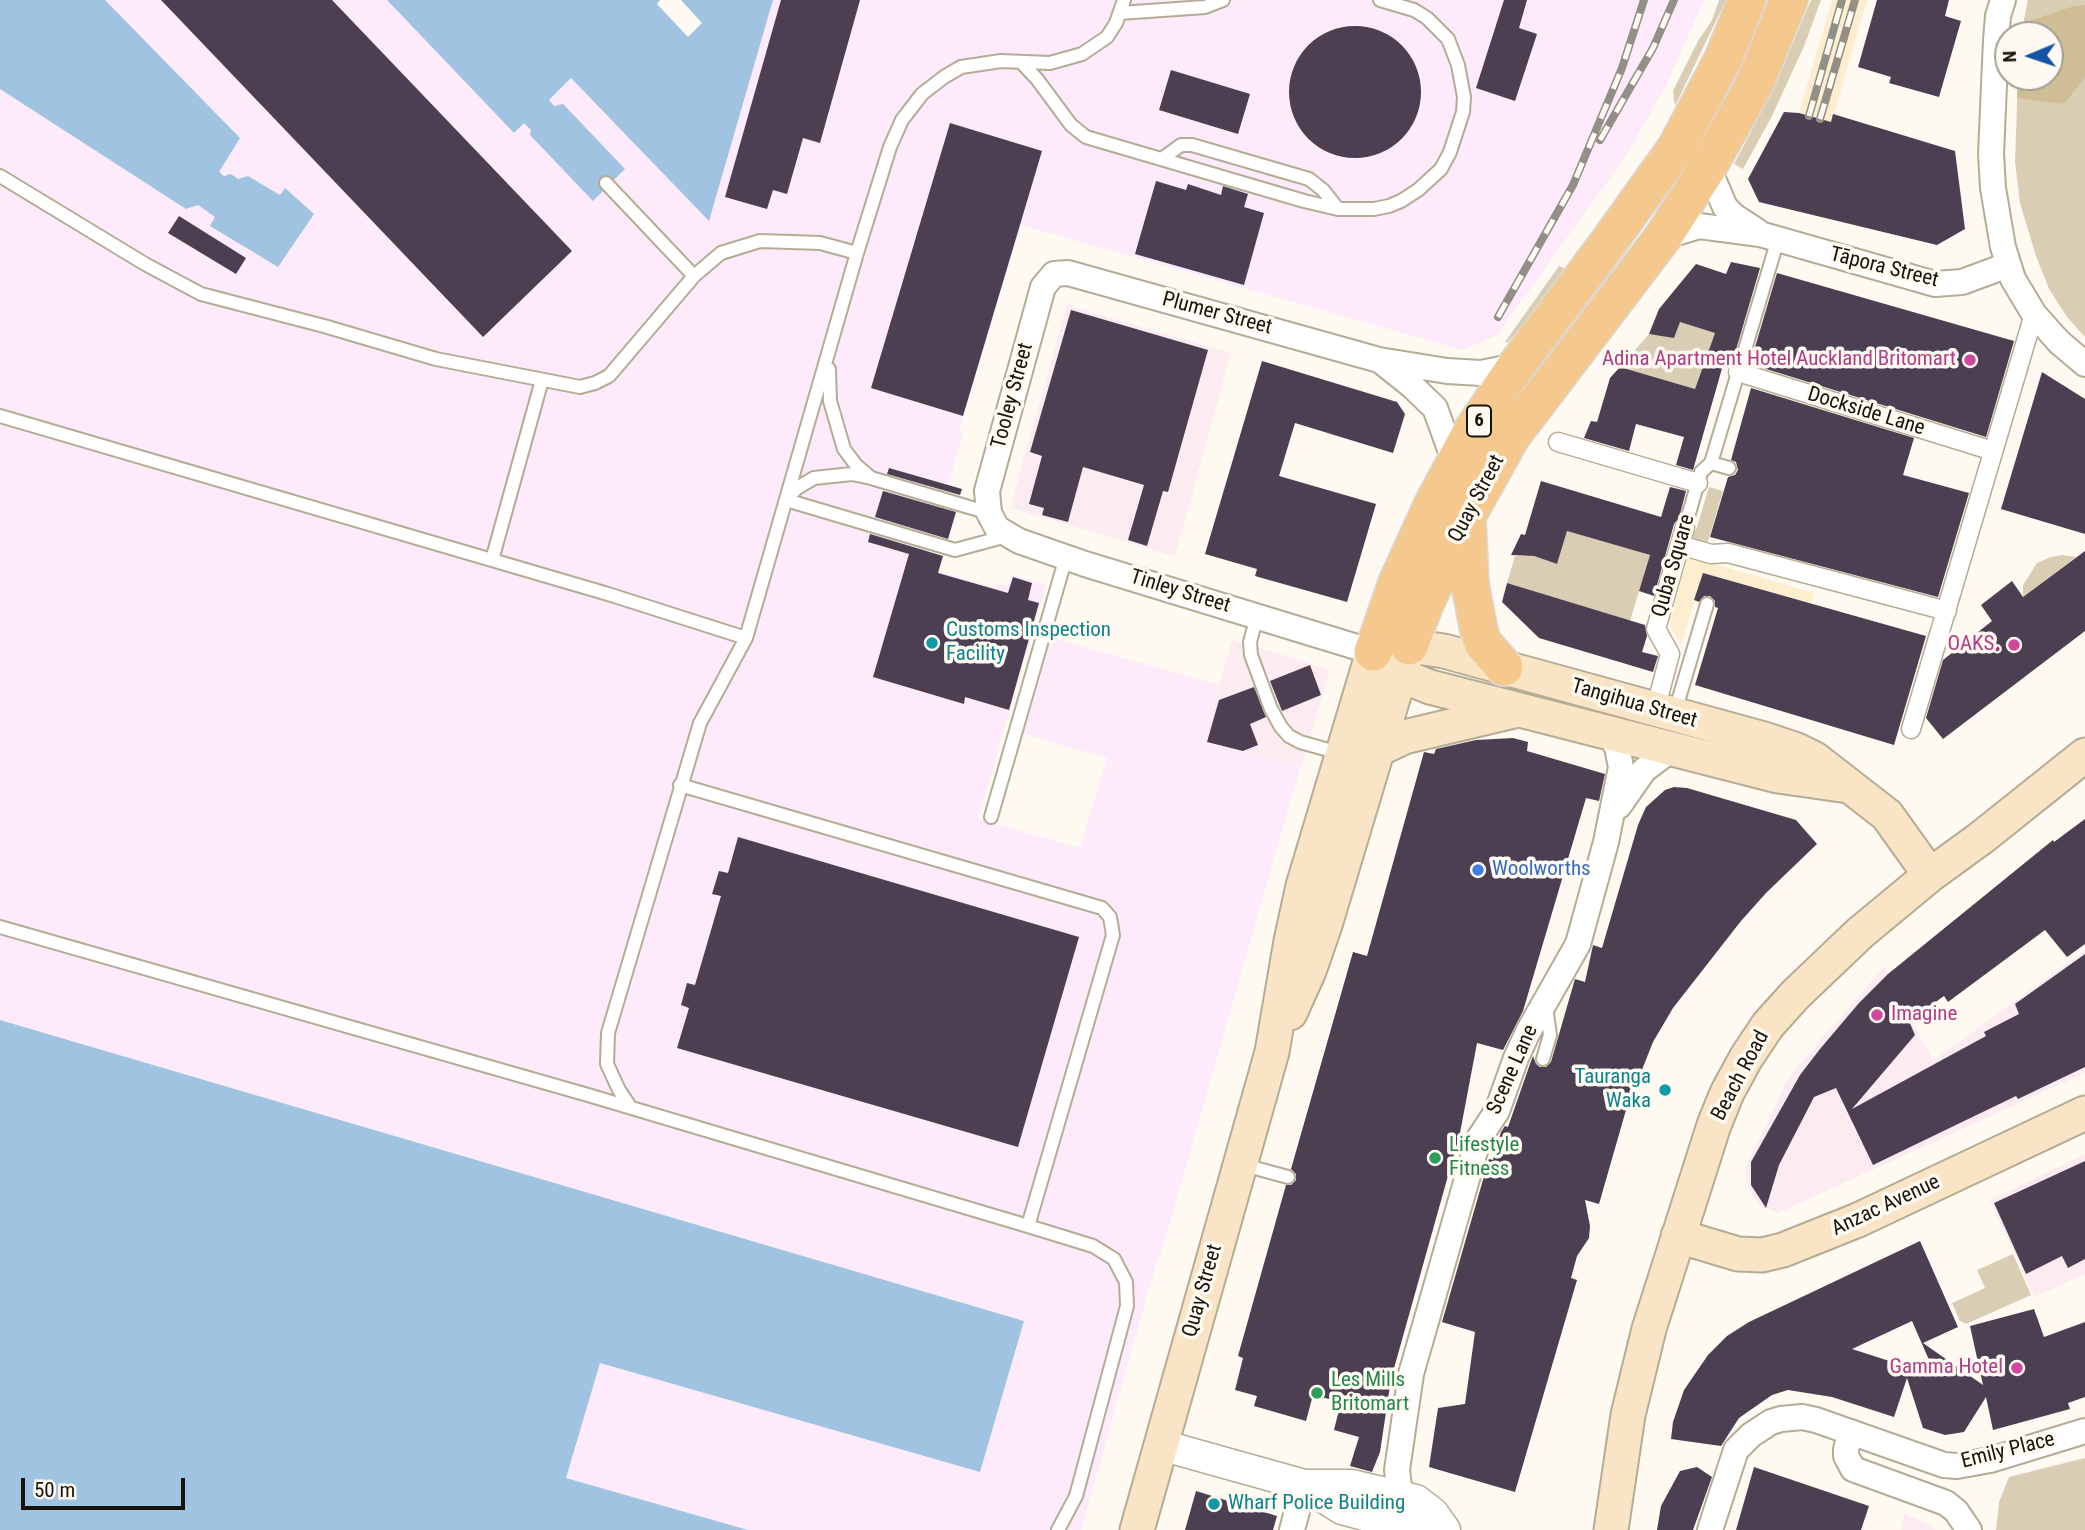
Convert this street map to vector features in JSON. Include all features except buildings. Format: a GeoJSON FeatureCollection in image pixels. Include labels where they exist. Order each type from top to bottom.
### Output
{"type":"FeatureCollection","features":[{"type":"Feature","properties":{"kind":"main road","name":"Quay Street"},"geometry":{"type":"LineString","coordinates":[[1272,1052],[1309,971],[1379,749],[1394,657],[1397,583],[1432,506],[1472,431],[1516,366],[1676,148],[1724,59],[1746,0]]}},
{"type":"Feature","properties":{"kind":"main road","name":"Quay Street"},"geometry":{"type":"LineString","coordinates":[[1138,1530],[1272,1052],[1290,941],[1303,886],[1343,754],[1511,437],[1663,236],[1708,167],[1754,85],[1789,0]]}},
{"type":"Feature","properties":{"kind":"main road"},"geometry":{"type":"LineString","coordinates":[[1467,516],[1471,584],[1479,631],[1483,643],[1504,667]]}},
{"type":"Feature","properties":{"kind":"main road","name":"Tangihua Street"},"geometry":{"type":"LineString","coordinates":[[1394,657],[1444,651],[1797,750],[1815,759],[1887,815],[1930,875]]}},
{"type":"Feature","properties":{"kind":"main road","name":"Tangihua Street"},"geometry":{"type":"LineString","coordinates":[[1394,657],[1430,687],[1778,776],[1850,786]]}},
{"type":"Feature","properties":{"kind":"main road"},"geometry":{"type":"LineString","coordinates":[[1379,749],[1404,737],[1516,710]]}},
{"type":"Feature","properties":{"kind":"main road","name":"Beach Road"},"geometry":{"type":"LineString","coordinates":[[1611,1530],[1619,1462],[1638,1368],[1714,1125],[1746,1058],[1769,1025],[1796,995],[1860,933],[2085,755]]}},
{"type":"Feature","properties":{"kind":"main road","name":"Anzac Avenue"},"geometry":{"type":"LineString","coordinates":[[1678,1236],[1738,1254],[1762,1255],[1783,1250],[1858,1220],[2085,1113]]}},
{"type":"Feature","properties":{"kind":"street"},"geometry":{"type":"LineString","coordinates":[[2003,0],[1998,16],[1996,40],[1991,154],[1998,228],[2013,279],[2034,314],[2059,342],[2085,365]]}},
{"type":"Feature","properties":{"kind":"street","name":"Tāpora Street"},"geometry":{"type":"LineString","coordinates":[[1708,167],[1725,206],[1734,216],[1769,236]]}},
{"type":"Feature","properties":{"kind":"street","name":"Tāpora Street"},"geometry":{"type":"LineString","coordinates":[[1663,236],[1699,226],[1769,236],[1935,284],[1962,282],[2008,265]]}},
{"type":"Feature","properties":{"kind":"street","name":"Plumer Street"},"geometry":{"type":"LineString","coordinates":[[1054,274],[1075,275],[1379,360],[1447,371],[1481,373],[1516,366]]}},
{"type":"Feature","properties":{"kind":"street","name":"Tooley Street"},"geometry":{"type":"LineString","coordinates":[[996,524],[987,491],[1043,287],[1054,274]]}},
{"type":"Feature","properties":{"kind":"street"},"geometry":{"type":"LineString","coordinates":[[1911,729],[2034,314]]}},
{"type":"Feature","properties":{"kind":"street","name":"Plumer Street"},"geometry":{"type":"LineString","coordinates":[[1379,360],[1435,408],[1455,463]]}},
{"type":"Feature","properties":{"kind":"street","name":"Dockside Lane"},"geometry":{"type":"LineString","coordinates":[[1738,372],[1993,451]]}},
{"type":"Feature","properties":{"kind":"street"},"geometry":{"type":"LineString","coordinates":[[1558,442],[1698,483]]}},
{"type":"Feature","properties":{"kind":"street","name":"Tinley Street"},"geometry":{"type":"LineString","coordinates":[[996,524],[1066,557],[1394,657]]}},
{"type":"Feature","properties":{"kind":"street","name":"Quba Square"},"geometry":{"type":"LineString","coordinates":[[1664,713],[1670,654],[1657,629],[1685,527]]}},
{"type":"Feature","properties":{"kind":"street"},"geometry":{"type":"LineString","coordinates":[[1681,545],[1711,554],[1728,553],[1947,611]]}},
{"type":"Feature","properties":{"kind":"street","name":"Scene Lane"},"geometry":{"type":"LineString","coordinates":[[1400,1495],[1397,1469],[1411,1374],[1478,1140],[1497,1111],[1516,1058],[1578,944],[1613,815],[1621,767],[1617,747],[1608,732]]}},
{"type":"Feature","properties":{"kind":"street","name":"Scene Lane"},"geometry":{"type":"LineString","coordinates":[[1613,815],[1644,770],[1672,749]]}},
{"type":"Feature","properties":{"kind":"street","name":"Emily Place"},"geometry":{"type":"LineString","coordinates":[[1710,1530],[1733,1455],[1751,1435],[1771,1422],[1802,1417],[1944,1465],[1957,1466],[1990,1460],[2085,1431]]}},
{"type":"Feature","properties":{"kind":"street"},"geometry":{"type":"LineString","coordinates":[[1852,1432],[1846,1456],[1853,1469],[1946,1503],[1956,1511],[1969,1530]]}},
{"type":"Feature","properties":{"kind":"street"},"geometry":{"type":"LineString","coordinates":[[1161,1445],[1304,1485],[1352,1485],[1400,1495],[1425,1506],[1446,1530]]}},
{"type":"Feature","properties":{"kind":"street"},"geometry":{"type":"LineString","coordinates":[[1304,1485],[1342,1509],[1406,1528]]}},
{"type":"Feature","properties":{"kind":"street"},"geometry":{"type":"LineString","coordinates":[[1292,1530],[1304,1485]]}},
{"type":"Feature","properties":{"kind":"lane"},"geometry":{"type":"LineString","coordinates":[[631,1108],[607,1064],[608,1033],[700,723],[746,638],[857,253],[902,120],[922,94],[961,68],[1001,61],[1050,63],[1082,54],[1107,37],[1122,6],[1205,7],[1223,0]]}},
{"type":"Feature","properties":{"kind":"lane"},"geometry":{"type":"LineString","coordinates":[[1021,62],[1071,125],[1086,137],[1338,209],[1357,210],[1389,206],[1418,190],[1441,169],[1464,112],[1464,97],[1458,65],[1448,39],[1427,18],[1414,10],[1380,0]]}},
{"type":"Feature","properties":{"kind":"lane"},"geometry":{"type":"LineString","coordinates":[[1163,158],[1181,145],[1192,145],[1309,179],[1323,190],[1338,209]]}},
{"type":"Feature","properties":{"kind":"lane"},"geometry":{"type":"LineString","coordinates":[[0,176],[145,264],[201,294],[436,359],[580,387],[609,376],[694,276],[721,253],[760,241],[820,243],[857,253]]}},
{"type":"Feature","properties":{"kind":"lane"},"geometry":{"type":"LineString","coordinates":[[606,183],[694,276]]}},
{"type":"Feature","properties":{"kind":"lane","name":"Quba Square"},"geometry":{"type":"LineString","coordinates":[[1685,527],[1701,472],[1711,463],[1738,372],[1769,236]]}},
{"type":"Feature","properties":{"kind":"lane"},"geometry":{"type":"LineString","coordinates":[[829,355],[830,401],[845,449],[856,465],[871,478]]}},
{"type":"Feature","properties":{"kind":"lane"},"geometry":{"type":"LineString","coordinates":[[492,560],[542,380]]}},
{"type":"Feature","properties":{"kind":"lane"},"geometry":{"type":"LineString","coordinates":[[0,416],[492,560],[746,638]]}},
{"type":"Feature","properties":{"kind":"lane"},"geometry":{"type":"LineString","coordinates":[[1711,463],[1729,468]]}},
{"type":"Feature","properties":{"kind":"lane"},"geometry":{"type":"LineString","coordinates":[[786,500],[797,488],[814,478],[852,474],[871,478],[996,524]]}},
{"type":"Feature","properties":{"kind":"lane"},"geometry":{"type":"LineString","coordinates":[[786,500],[955,550],[996,524]]}},
{"type":"Feature","properties":{"kind":"lane"},"geometry":{"type":"LineString","coordinates":[[991,817],[1066,557]]}},
{"type":"Feature","properties":{"kind":"lane"},"geometry":{"type":"LineString","coordinates":[[1664,713],[1707,604]]}},
{"type":"Feature","properties":{"kind":"lane"},"geometry":{"type":"LineString","coordinates":[[1257,615],[1250,642],[1251,655],[1267,699],[1281,727],[1289,736],[1300,742],[1343,754]]}},
{"type":"Feature","properties":{"kind":"lane"},"geometry":{"type":"LineString","coordinates":[[680,785],[1102,908],[1110,917],[1113,935],[1028,1226]]}},
{"type":"Feature","properties":{"kind":"lane"},"geometry":{"type":"LineString","coordinates":[[0,927],[631,1108],[1093,1246],[1114,1259],[1126,1282],[1127,1306],[1076,1496],[1058,1530]]}},
{"type":"Feature","properties":{"kind":"lane"},"geometry":{"type":"LineString","coordinates":[[1543,1059],[1549,1035],[1545,1003]]}},
{"type":"Feature","properties":{"kind":"lane"},"geometry":{"type":"LineString","coordinates":[[1240,1164],[1288,1177]]}},
{"type":"Feature","properties":{"kind":"shaded area"},"geometry":{"type":"Polygon","coordinates":[[[104,0],[387,0],[514,133],[524,123],[531,130],[554,106],[549,100],[571,78],[709,220],[773,0],[1704,0],[1666,85],[1627,154],[1497,335],[1463,350],[1021,225],[959,431],[963,433],[923,567],[996,588],[998,584],[1008,586],[1012,575],[1046,585],[978,819],[1080,848],[1107,758],[1023,734],[1052,638],[1219,685],[1204,742],[1300,768],[1081,1530],[748,1530],[566,1478],[600,1363],[980,1472],[1024,1321],[0,1020],[0,89],[186,209],[197,205],[216,217],[211,226],[278,267],[285,188],[280,195],[248,176],[238,180],[218,172],[240,138],[104,0]]]}},
{"type":"Feature","properties":{"kind":"shaded area"},"geometry":{"type":"Polygon","coordinates":[[[1719,0],[1726,0],[1675,106],[1673,91],[1698,41],[1712,20],[1719,0]]]}},
{"type":"Feature","properties":{"kind":"shaded area"},"geometry":{"type":"Polygon","coordinates":[[[1811,0],[1821,0],[1805,44],[1772,116],[1743,169],[1734,164],[1774,88],[1811,0]]]}},
{"type":"Feature","properties":{"kind":"shaded area"},"geometry":{"type":"Polygon","coordinates":[[[1832,0],[1867,0],[1831,124],[1799,113],[1832,0]]]}},
{"type":"Feature","properties":{"kind":"shaded area"},"geometry":{"type":"Polygon","coordinates":[[[2028,0],[2085,0],[2085,337],[2067,317],[2049,289],[2020,203],[2015,162],[2018,91],[2064,91],[2064,21],[2024,21],[2028,0]]]}},
{"type":"Feature","properties":{"kind":"shaded area"},"geometry":{"type":"Polygon","coordinates":[[[2085,5],[2085,77],[2064,104],[2017,98],[2017,91],[2064,91],[2064,21],[2029,21],[2085,5]]]}},
{"type":"Feature","properties":{"kind":"shaded area"},"geometry":{"type":"Polygon","coordinates":[[[1559,266],[1564,268],[1563,273],[1530,320],[1505,342],[1559,266]]]}},
{"type":"Feature","properties":{"kind":"shaded area"},"geometry":{"type":"Polygon","coordinates":[[[1067,305],[1231,353],[1175,556],[1010,508],[1067,305]]]}},
{"type":"Feature","properties":{"kind":"shaded area"},"geometry":{"type":"Polygon","coordinates":[[[1680,322],[1715,333],[1695,389],[1620,367],[1649,334],[1674,337],[1680,322]]]}},
{"type":"Feature","properties":{"kind":"shaded area"},"geometry":{"type":"Polygon","coordinates":[[[1709,487],[1723,491],[1707,545],[1690,540],[1693,530],[1696,530],[1709,487]]]}},
{"type":"Feature","properties":{"kind":"shaded area"},"geometry":{"type":"Polygon","coordinates":[[[1567,531],[1650,555],[1630,621],[1507,583],[1515,556],[1534,556],[1557,564],[1567,531]]]}},
{"type":"Feature","properties":{"kind":"shaded area"},"geometry":{"type":"Polygon","coordinates":[[[2063,555],[2076,557],[2023,597],[2023,585],[2037,563],[2063,555]]]}},
{"type":"Feature","properties":{"kind":"shaded area"},"geometry":{"type":"Polygon","coordinates":[[[1688,556],[1814,593],[1811,603],[1703,573],[1681,645],[1669,625],[1688,556]]]}},
{"type":"Feature","properties":{"kind":"shaded area"},"geometry":{"type":"Polygon","coordinates":[[[1232,640],[1326,668],[1329,674],[1301,768],[1204,742],[1232,640]]]}},
{"type":"Feature","properties":{"kind":"shaded area"},"geometry":{"type":"Polygon","coordinates":[[[2085,950],[2085,1073],[1778,1213],[1760,1205],[1750,1192],[1745,1174],[1747,1164],[1789,1077],[1884,967],[1933,1061],[2085,950]]]}},
{"type":"Feature","properties":{"kind":"shaded area"},"geometry":{"type":"Polygon","coordinates":[[[2085,1154],[2085,1274],[2034,1297],[1990,1200],[2085,1154]]]}},
{"type":"Feature","properties":{"kind":"shaded area"},"geometry":{"type":"Polygon","coordinates":[[[2013,1254],[2031,1295],[1966,1324],[1960,1321],[1952,1303],[1985,1288],[1977,1270],[2013,1254]]]}},
{"type":"Feature","properties":{"kind":"shaded area"},"geometry":{"type":"Polygon","coordinates":[[[2085,1458],[2085,1530],[1996,1530],[1999,1502],[2009,1477],[2085,1458]]]}},
{"type":"Feature","properties":{"kind":"shaded area"},"geometry":{"type":"Polygon","coordinates":[[[1904,1513],[1931,1526],[1934,1530],[1901,1530],[1904,1513]]]}},
{"type":"Feature","properties":{"kind":"water"},"geometry":{"type":"Polygon","coordinates":[[[0,0],[105,0],[240,138],[219,172],[224,176],[231,174],[238,179],[248,176],[280,195],[285,188],[314,214],[278,267],[210,226],[215,217],[198,205],[186,209],[0,89],[0,0]]]}},
{"type":"Feature","properties":{"kind":"water"},"geometry":{"type":"Polygon","coordinates":[[[387,0],[773,0],[709,221],[571,78],[549,100],[554,106],[563,104],[625,169],[593,201],[530,135],[531,130],[524,123],[514,133],[387,0]]]}},
{"type":"Feature","properties":{"kind":"water"},"geometry":{"type":"Polygon","coordinates":[[[0,1020],[1024,1321],[980,1472],[600,1363],[566,1478],[748,1530],[0,1530],[0,1020]]]}},
{"type":"Feature","properties":{"kind":"pier"},"geometry":{"type":"Polygon","coordinates":[[[660,0],[681,0],[702,23],[688,37],[657,4],[660,0]]]}},
{"type":"Feature","properties":{"kind":"railway"},"geometry":{"type":"LineString","coordinates":[[1498,317],[1573,185],[1622,68],[1644,0]]}},
{"type":"Feature","properties":{"kind":"railway"},"geometry":{"type":"LineString","coordinates":[[1600,140],[1653,48],[1674,0]]}},
{"type":"Feature","properties":{"kind":"railway"},"geometry":{"type":"LineString","coordinates":[[1809,116],[1842,0]]}},
{"type":"Feature","properties":{"kind":"railway"},"geometry":{"type":"LineString","coordinates":[[1820,119],[1855,0]]}},
{"type":"Feature","properties":{"kind":"place","name":"Adina Apartment Hotel Auckland Britomart"},"geometry":{"type":"Point","coordinates":[1970,360]}},
{"type":"Feature","properties":{"kind":"place","name":"Customs Inspection Facility"},"geometry":{"type":"Point","coordinates":[932,643]}},
{"type":"Feature","properties":{"kind":"place","name":"OAKS."},"geometry":{"type":"Point","coordinates":[2014,645]}},
{"type":"Feature","properties":{"kind":"place","name":"Woolworths"},"geometry":{"type":"Point","coordinates":[1478,870]}},
{"type":"Feature","properties":{"kind":"place","name":"Imagine"},"geometry":{"type":"Point","coordinates":[1877,1015]}},
{"type":"Feature","properties":{"kind":"place","name":"Tauranga Waka"},"geometry":{"type":"Point","coordinates":[1665,1090]}},
{"type":"Feature","properties":{"kind":"place","name":"Lifestyle Fitness"},"geometry":{"type":"Point","coordinates":[1435,1158]}},
{"type":"Feature","properties":{"kind":"place","name":"Gamma Hotel"},"geometry":{"type":"Point","coordinates":[2017,1368]}},
{"type":"Feature","properties":{"kind":"place","name":"Les Mills Britomart"},"geometry":{"type":"Point","coordinates":[1317,1393]}},
{"type":"Feature","properties":{"kind":"place","name":"Wharf Police Building"},"geometry":{"type":"Point","coordinates":[1214,1504]}}]}
